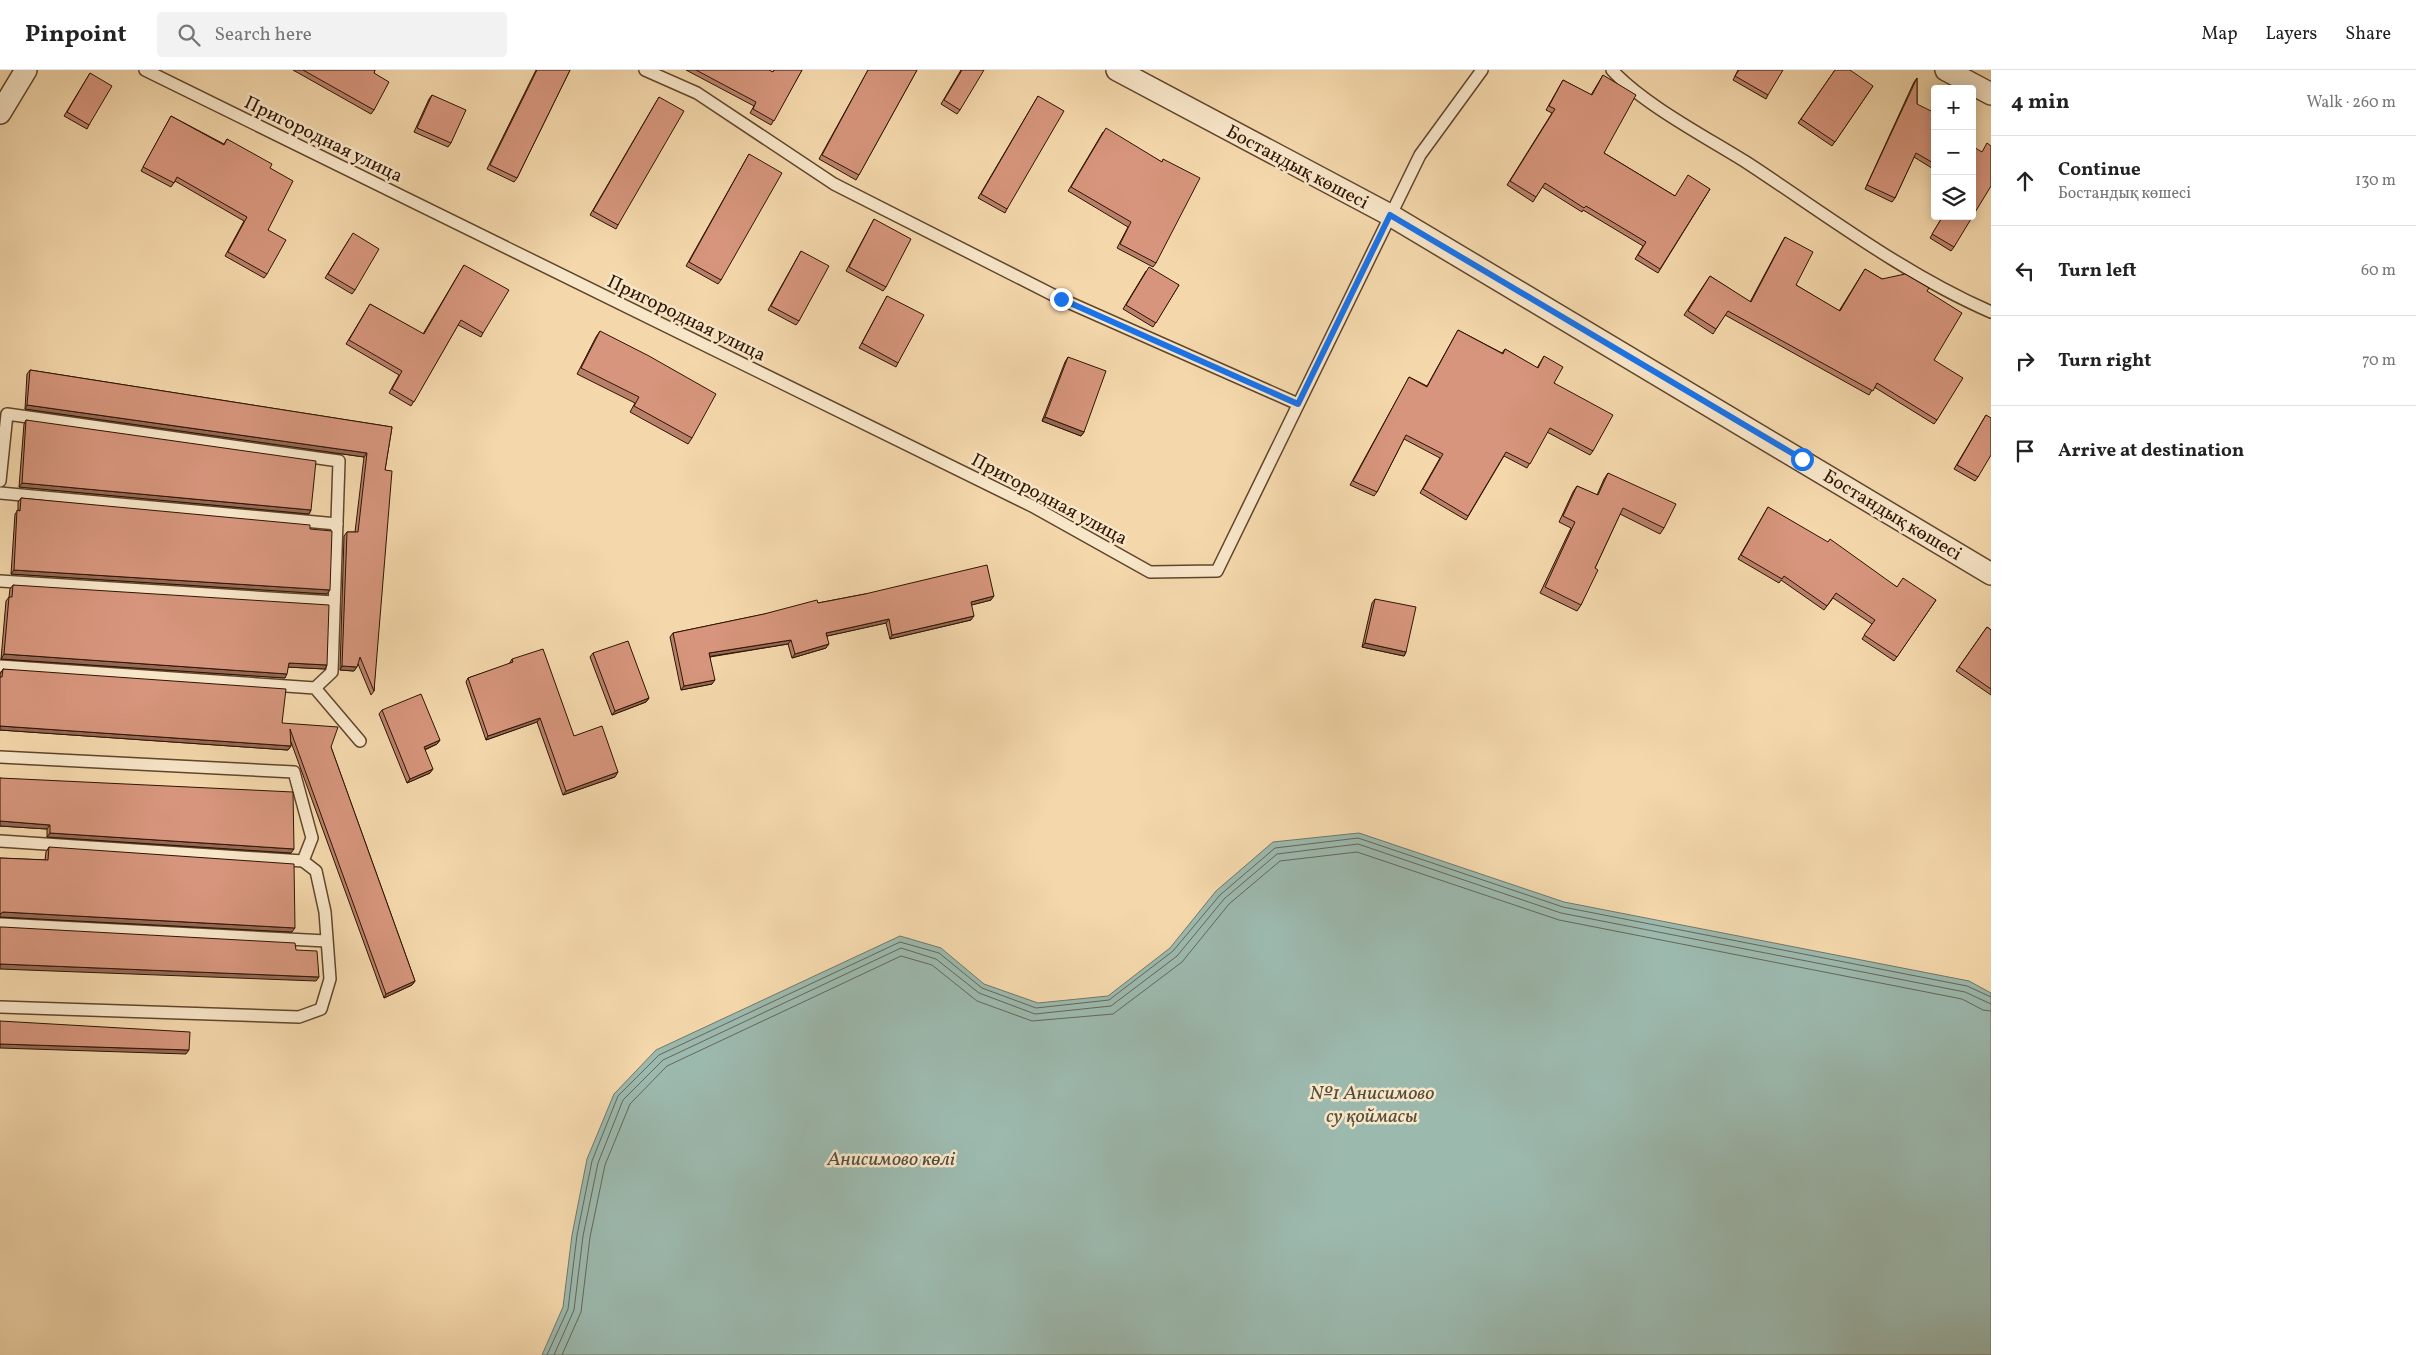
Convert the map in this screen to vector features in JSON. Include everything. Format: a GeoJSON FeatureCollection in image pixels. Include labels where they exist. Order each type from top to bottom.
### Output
{"type":"FeatureCollection","features":[{"type":"Feature","properties":{"kind":"street"},"geometry":{"type":"LineString","coordinates":[[0,113],[26,70]]}},
{"type":"Feature","properties":{"kind":"street","name":"Бостандық көшесі"},"geometry":{"type":"LineString","coordinates":[[1117,70],[1390,215],[1991,574]]}},
{"type":"Feature","properties":{"kind":"street"},"geometry":{"type":"LineString","coordinates":[[1946,70],[1991,94]]}},
{"type":"Feature","properties":{"kind":"lane","name":"Пригородная улица"},"geometry":{"type":"LineString","coordinates":[[145,70],[1032,506],[1150,572],[1217,571],[1298,404]]}},
{"type":"Feature","properties":{"kind":"lane"},"geometry":{"type":"LineString","coordinates":[[645,70],[697,93],[834,184],[1061,299],[1298,404],[1420,155],[1482,70]]}},
{"type":"Feature","properties":{"kind":"lane"},"geometry":{"type":"LineString","coordinates":[[1612,70],[1648,100],[1863,241],[1957,297],[1991,312]]}},
{"type":"Feature","properties":{"kind":"lane"},"geometry":{"type":"LineString","coordinates":[[0,481],[7,414],[338,461],[332,672],[315,688]]}},
{"type":"Feature","properties":{"kind":"lane"},"geometry":{"type":"LineString","coordinates":[[0,493],[337,524]]}},
{"type":"Feature","properties":{"kind":"lane"},"geometry":{"type":"LineString","coordinates":[[0,581],[334,602]]}},
{"type":"Feature","properties":{"kind":"lane"},"geometry":{"type":"LineString","coordinates":[[0,666],[315,688],[360,741]]}},
{"type":"Feature","properties":{"kind":"lane"},"geometry":{"type":"LineString","coordinates":[[0,757],[294,772],[312,838],[303,861]]}},
{"type":"Feature","properties":{"kind":"lane"},"geometry":{"type":"LineString","coordinates":[[0,841],[303,861],[316,871],[325,912],[330,979],[321,1009],[299,1017],[0,1007]]}},
{"type":"Feature","properties":{"kind":"lane"},"geometry":{"type":"LineString","coordinates":[[0,924],[326,941]]}},
{"type":"Feature","properties":{"kind":"water","name":"Анисимово көлі"},"geometry":{"type":"Polygon","coordinates":[[[1359,833],[1564,902],[1969,981],[1991,993],[1991,1355],[542,1355],[563,1307],[572,1235],[587,1159],[614,1094],[656,1050],[900,936],[941,948],[984,984],[1038,1003],[1108,996],[1170,948],[1216,891],[1273,842],[1359,833]]]}},
{"type":"Feature","properties":{"kind":"building"},"geometry":{"type":"Polygon","coordinates":[[[303,70],[375,70],[374,73],[389,82],[374,110],[303,70]]]}},
{"type":"Feature","properties":{"kind":"building"},"geometry":{"type":"Polygon","coordinates":[[[537,70],[570,70],[517,178],[490,165],[537,70]]]}},
{"type":"Feature","properties":{"kind":"building"},"geometry":{"type":"Polygon","coordinates":[[[696,70],[769,70],[773,72],[774,70],[802,70],[774,121],[753,109],[756,102],[696,70]]]}},
{"type":"Feature","properties":{"kind":"building"},"geometry":{"type":"Polygon","coordinates":[[[868,70],[917,70],[859,175],[822,155],[868,70]]]}},
{"type":"Feature","properties":{"kind":"building"},"geometry":{"type":"Polygon","coordinates":[[[962,70],[984,70],[960,110],[944,100],[962,70]]]}},
{"type":"Feature","properties":{"kind":"building"},"geometry":{"type":"Polygon","coordinates":[[[1739,70],[1783,70],[1768,95],[1735,76],[1739,70]]]}},
{"type":"Feature","properties":{"kind":"building"},"geometry":{"type":"Polygon","coordinates":[[[1835,70],[1850,70],[1873,86],[1835,142],[1801,119],[1835,70]]]}},
{"type":"Feature","properties":{"kind":"building"},"geometry":{"type":"Polygon","coordinates":[[[90,73],[112,86],[89,125],[67,112],[90,73]]]}},
{"type":"Feature","properties":{"kind":"building"},"geometry":{"type":"Polygon","coordinates":[[[1603,75],[1636,95],[1604,153],[1675,196],[1688,175],[1710,189],[1660,269],[1638,255],[1646,242],[1586,206],[1584,208],[1545,183],[1536,197],[1510,181],[1555,109],[1549,106],[1563,80],[1592,95],[1603,75]]]}},
{"type":"Feature","properties":{"kind":"building"},"geometry":{"type":"Polygon","coordinates":[[[1917,78],[1917,104],[1931,111],[1931,162],[1916,153],[1895,198],[1867,185],[1917,78]]]}},
{"type":"Feature","properties":{"kind":"building"},"geometry":{"type":"Polygon","coordinates":[[[432,95],[466,110],[451,143],[417,128],[432,95]]]}},
{"type":"Feature","properties":{"kind":"building"},"geometry":{"type":"Polygon","coordinates":[[[1038,96],[1064,111],[1007,209],[981,194],[1038,96]]]}},
{"type":"Feature","properties":{"kind":"building"},"geometry":{"type":"Polygon","coordinates":[[[659,97],[684,111],[618,225],[593,211],[659,97]]]}},
{"type":"Feature","properties":{"kind":"building"},"geometry":{"type":"Polygon","coordinates":[[[171,116],[224,145],[227,139],[272,164],[270,168],[293,181],[268,230],[286,240],[267,274],[228,252],[247,217],[177,177],[174,183],[143,167],[171,116]]]}},
{"type":"Feature","properties":{"kind":"building"},"geometry":{"type":"Polygon","coordinates":[[[1106,128],[1162,162],[1163,159],[1200,178],[1156,263],[1120,244],[1131,222],[1071,187],[1106,128]]]}},
{"type":"Feature","properties":{"kind":"building"},"geometry":{"type":"Polygon","coordinates":[[[1987,143],[1991,146],[1991,186],[1976,211],[1976,148],[1982,152],[1987,143]]]}},
{"type":"Feature","properties":{"kind":"building"},"geometry":{"type":"Polygon","coordinates":[[[749,154],[782,173],[721,280],[689,262],[749,154]]]}},
{"type":"Feature","properties":{"kind":"building"},"geometry":{"type":"Polygon","coordinates":[[[874,219],[911,239],[886,287],[849,267],[874,219]]]}},
{"type":"Feature","properties":{"kind":"building"},"geometry":{"type":"Polygon","coordinates":[[[1941,220],[1970,220],[1954,247],[1932,234],[1941,220]]]}},
{"type":"Feature","properties":{"kind":"building"},"geometry":{"type":"Polygon","coordinates":[[[353,233],[379,249],[355,290],[328,274],[353,233]]]}},
{"type":"Feature","properties":{"kind":"building"},"geometry":{"type":"Polygon","coordinates":[[[1785,237],[1813,252],[1796,285],[1840,311],[1865,269],[1882,279],[1905,274],[1929,288],[1927,291],[1962,313],[1934,360],[1963,378],[1937,420],[1877,383],[1873,391],[1728,311],[1716,329],[1688,311],[1710,276],[1751,302],[1785,237]]]}},
{"type":"Feature","properties":{"kind":"building"},"geometry":{"type":"Polygon","coordinates":[[[801,251],[829,266],[799,321],[771,306],[801,251]]]}},
{"type":"Feature","properties":{"kind":"building"},"geometry":{"type":"Polygon","coordinates":[[[464,265],[509,290],[483,333],[461,320],[414,402],[392,389],[402,371],[349,340],[370,304],[424,334],[464,265]]]}},
{"type":"Feature","properties":{"kind":"building"},"geometry":{"type":"Polygon","coordinates":[[[1149,267],[1179,285],[1156,323],[1126,305],[1149,267]]]}},
{"type":"Feature","properties":{"kind":"building"},"geometry":{"type":"Polygon","coordinates":[[[887,296],[924,315],[898,363],[862,343],[887,296]]]}},
{"type":"Feature","properties":{"kind":"building"},"geometry":{"type":"Polygon","coordinates":[[[1458,330],[1503,354],[1505,349],[1538,368],[1544,356],[1563,367],[1554,383],[1613,415],[1593,451],[1550,428],[1530,464],[1506,452],[1468,516],[1423,489],[1443,454],[1406,435],[1377,492],[1353,481],[1409,377],[1427,387],[1458,330]]]}},
{"type":"Feature","properties":{"kind":"building"},"geometry":{"type":"Polygon","coordinates":[[[600,331],[716,394],[692,438],[634,406],[639,397],[581,368],[600,331]]]}},
{"type":"Feature","properties":{"kind":"building"},"geometry":{"type":"Polygon","coordinates":[[[1068,357],[1106,371],[1084,432],[1045,417],[1068,357]]]}},
{"type":"Feature","properties":{"kind":"building"},"geometry":{"type":"Polygon","coordinates":[[[30,370],[392,427],[385,470],[392,471],[374,691],[360,657],[357,667],[342,666],[347,532],[358,532],[367,453],[27,405],[30,370]]]}},
{"type":"Feature","properties":{"kind":"building"},"geometry":{"type":"Polygon","coordinates":[[[1986,415],[1991,418],[1991,455],[1978,477],[1957,465],[1986,415]]]}},
{"type":"Feature","properties":{"kind":"building"},"geometry":{"type":"Polygon","coordinates":[[[26,420],[316,461],[311,510],[22,483],[26,420]]]}},
{"type":"Feature","properties":{"kind":"building"},"geometry":{"type":"Polygon","coordinates":[[[1608,473],[1676,504],[1664,528],[1623,508],[1595,568],[1598,570],[1581,605],[1545,587],[1575,522],[1563,516],[1577,486],[1598,495],[1608,473]]]}},
{"type":"Feature","properties":{"kind":"building"},"geometry":{"type":"Polygon","coordinates":[[[21,498],[310,525],[310,529],[332,531],[330,590],[14,570],[17,510],[20,511],[21,498]]]}},
{"type":"Feature","properties":{"kind":"building"},"geometry":{"type":"Polygon","coordinates":[[[1768,507],[1828,542],[1830,539],[1897,587],[1903,578],[1936,600],[1897,657],[1864,635],[1875,620],[1836,593],[1827,606],[1784,576],[1782,579],[1741,555],[1768,507]]]}},
{"type":"Feature","properties":{"kind":"building"},"geometry":{"type":"Polygon","coordinates":[[[987,565],[994,596],[971,602],[974,616],[892,635],[889,619],[826,633],[829,644],[795,654],[791,640],[709,653],[715,680],[684,686],[673,633],[764,614],[817,600],[818,603],[865,594],[987,565]]]}},
{"type":"Feature","properties":{"kind":"building"},"geometry":{"type":"Polygon","coordinates":[[[13,585],[329,605],[327,665],[289,663],[287,674],[4,654],[9,597],[12,597],[13,585]]]}},
{"type":"Feature","properties":{"kind":"building"},"geometry":{"type":"Polygon","coordinates":[[[1375,599],[1416,607],[1406,652],[1365,643],[1375,599]]]}},
{"type":"Feature","properties":{"kind":"building"},"geometry":{"type":"Polygon","coordinates":[[[1987,627],[1991,630],[1991,689],[1959,667],[1987,627]]]}},
{"type":"Feature","properties":{"kind":"building"},"geometry":{"type":"Polygon","coordinates":[[[628,641],[649,698],[615,711],[593,653],[628,641]]]}},
{"type":"Feature","properties":{"kind":"building"},"geometry":{"type":"Polygon","coordinates":[[[543,649],[574,736],[602,726],[618,772],[566,791],[540,718],[488,736],[468,678],[513,662],[512,659],[543,649]]]}},
{"type":"Feature","properties":{"kind":"building"},"geometry":{"type":"Polygon","coordinates":[[[3,669],[286,689],[282,723],[338,727],[331,747],[415,981],[386,994],[290,729],[291,746],[0,726],[0,677],[2,677],[3,669]]]}},
{"type":"Feature","properties":{"kind":"building"},"geometry":{"type":"Polygon","coordinates":[[[421,694],[440,740],[424,747],[433,769],[410,779],[382,710],[421,694]]]}},
{"type":"Feature","properties":{"kind":"building"},"geometry":{"type":"Polygon","coordinates":[[[0,778],[293,792],[294,849],[50,833],[50,825],[0,821],[0,778]]]}},
{"type":"Feature","properties":{"kind":"building"},"geometry":{"type":"Polygon","coordinates":[[[49,847],[294,864],[295,928],[3,912],[0,914],[0,858],[48,860],[49,847]]]}},
{"type":"Feature","properties":{"kind":"building"},"geometry":{"type":"Polygon","coordinates":[[[0,927],[295,943],[296,950],[317,951],[319,977],[0,964],[0,927]]]}},
{"type":"Feature","properties":{"kind":"building"},"geometry":{"type":"Polygon","coordinates":[[[0,1021],[190,1032],[189,1050],[0,1044],[0,1021]]]}},
{"type":"Feature","properties":{"kind":"route"},"geometry":{"type":"LineString","coordinates":[[1061,299],[1298,404],[1390,215],[1802,459]]}},
{"type":"Feature","properties":{"kind":"water label","name":"№1 Анисимово су қоймасы"},"geometry":{"type":"Point","coordinates":[1372,1104]}}]}
